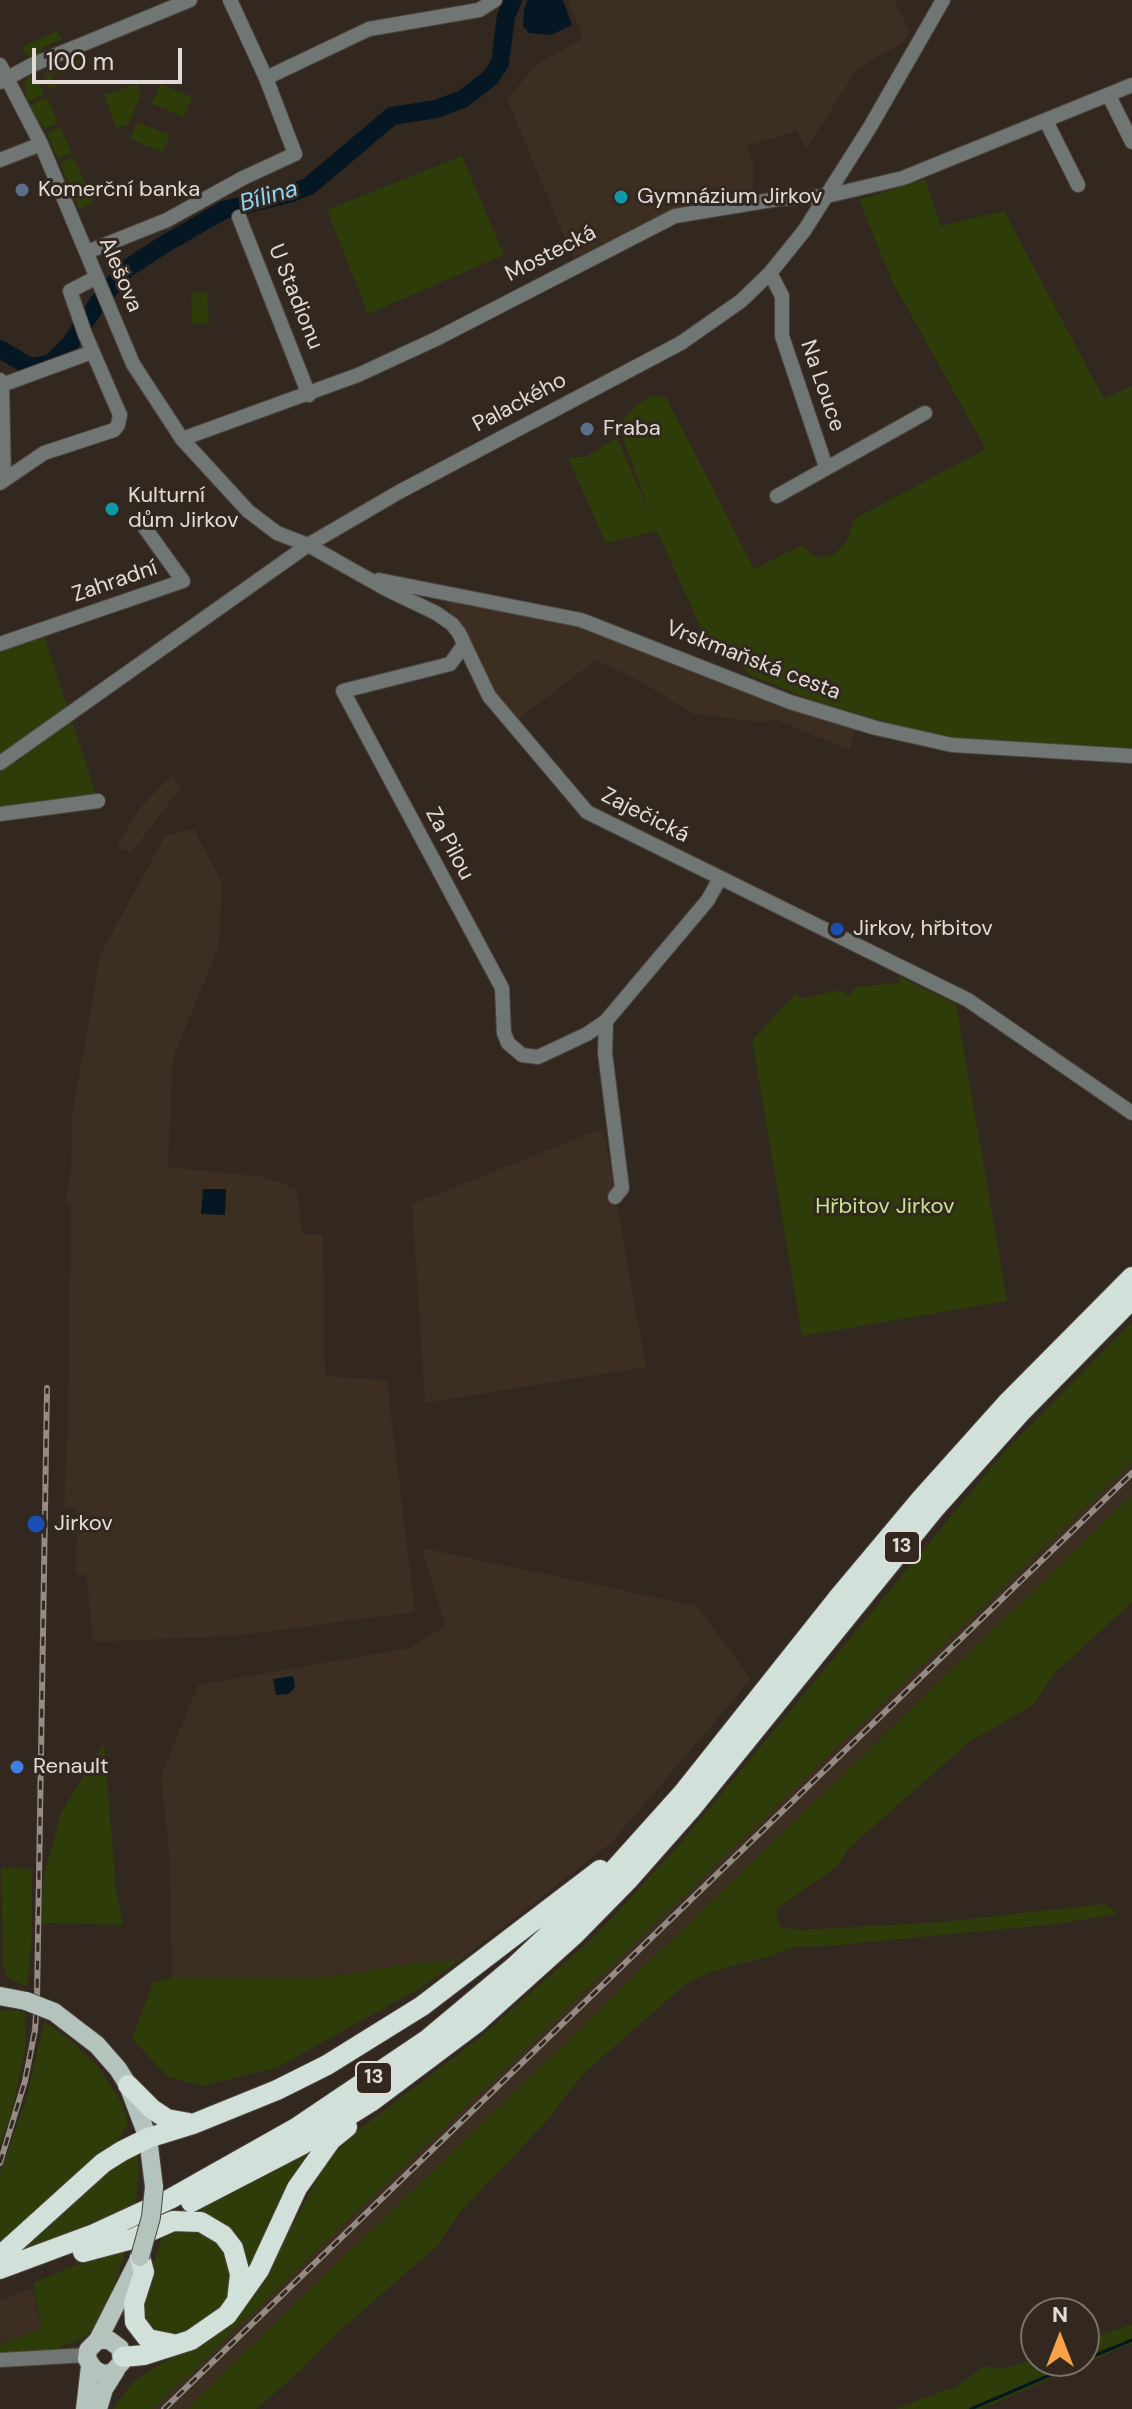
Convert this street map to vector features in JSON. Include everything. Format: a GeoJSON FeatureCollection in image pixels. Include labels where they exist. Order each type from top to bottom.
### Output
{"type":"FeatureCollection","features":[{"type":"Feature","properties":{"kind":"highway","name":"13"},"geometry":{"type":"LineString","coordinates":[[0,2269],[94,2234],[170,2199],[296,2128],[428,2039],[514,1967],[595,1891],[683,1793],[921,1499],[1008,1402],[1132,1277]]}},
{"type":"Feature","properties":{"kind":"highway","name":"13"},"geometry":{"type":"LineString","coordinates":[[0,2282],[83,2252],[224,2187],[303,2144],[372,2101],[476,2023],[575,1934],[629,1879],[708,1788],[935,1508],[1020,1413],[1132,1299]]}},
{"type":"Feature","properties":{"kind":"highway"},"geometry":{"type":"LineString","coordinates":[[0,2256],[103,2163],[148,2138],[193,2124],[277,2090],[327,2065],[422,2006],[611,1862],[683,1793]]}},
{"type":"Feature","properties":{"kind":"highway"},"geometry":{"type":"LineString","coordinates":[[128,2085],[167,2119],[193,2124]]}},
{"type":"Feature","properties":{"kind":"highway"},"geometry":{"type":"LineString","coordinates":[[119,2357],[144,2355],[204,2333],[235,2305],[259,2270],[297,2188],[316,2159],[331,2140],[372,2101]]}},
{"type":"Feature","properties":{"kind":"highway"},"geometry":{"type":"LineString","coordinates":[[83,2252],[132,2239],[173,2221],[201,2222],[223,2235],[236,2256],[240,2284],[235,2305]]}},
{"type":"Feature","properties":{"kind":"highway"},"geometry":{"type":"LineString","coordinates":[[136,2265],[144,2272],[134,2303],[133,2316],[137,2327],[153,2342],[177,2345]]}},
{"type":"Feature","properties":{"kind":"main road"},"geometry":{"type":"LineString","coordinates":[[0,1996],[26,2001],[54,2012],[97,2045],[128,2085],[148,2138],[154,2187],[151,2217],[119,2321],[119,2357],[98,2409]]}},
{"type":"Feature","properties":{"kind":"main road"},"geometry":{"type":"LineString","coordinates":[[85,2409],[92,2354],[136,2265]]}},
{"type":"Feature","properties":{"kind":"main road"},"geometry":{"type":"LineString","coordinates":[[92,2354],[109,2340],[119,2357]]}},
{"type":"Feature","properties":{"kind":"main road"},"geometry":{"type":"LineString","coordinates":[[92,2354],[102,2374],[119,2357]]}},
{"type":"Feature","properties":{"kind":"street"},"geometry":{"type":"LineString","coordinates":[[3,75],[190,0]]}},
{"type":"Feature","properties":{"kind":"street"},"geometry":{"type":"LineString","coordinates":[[87,252],[167,220],[243,178],[295,154],[266,78],[230,0]]}},
{"type":"Feature","properties":{"kind":"street"},"geometry":{"type":"LineString","coordinates":[[266,78],[369,29],[479,10],[495,0]]}},
{"type":"Feature","properties":{"kind":"street","name":"Palackého"},"geometry":{"type":"LineString","coordinates":[[0,763],[308,545],[399,492],[681,343],[741,301],[770,273],[804,231],[943,0]]}},
{"type":"Feature","properties":{"kind":"street","name":"Alešova"},"geometry":{"type":"LineString","coordinates":[[3,75],[41,144],[133,364],[182,439]]}},
{"type":"Feature","properties":{"kind":"street","name":"Mostecká"},"geometry":{"type":"LineString","coordinates":[[182,439],[309,395],[436,339],[675,216],[778,199],[827,196],[903,178],[1132,85]]}},
{"type":"Feature","properties":{"kind":"street"},"geometry":{"type":"LineString","coordinates":[[1109,96],[1132,142]]}},
{"type":"Feature","properties":{"kind":"street"},"geometry":{"type":"LineString","coordinates":[[1046,121],[1078,185]]}},
{"type":"Feature","properties":{"kind":"street"},"geometry":{"type":"LineString","coordinates":[[0,160],[41,144]]}},
{"type":"Feature","properties":{"kind":"street","name":"U Stadionu"},"geometry":{"type":"LineString","coordinates":[[239,217],[309,395]]}},
{"type":"Feature","properties":{"kind":"street","name":"Na Louce"},"geometry":{"type":"LineString","coordinates":[[770,273],[782,296],[782,336],[826,467]]}},
{"type":"Feature","properties":{"kind":"street"},"geometry":{"type":"LineString","coordinates":[[2,481],[36,458],[114,430],[120,415],[79,320],[70,291],[97,277]]}},
{"type":"Feature","properties":{"kind":"street"},"geometry":{"type":"LineString","coordinates":[[2,481],[1,382],[92,352]]}},
{"type":"Feature","properties":{"kind":"street","name":"Na Louce"},"geometry":{"type":"LineString","coordinates":[[777,496],[925,413]]}},
{"type":"Feature","properties":{"kind":"street","name":"Zaječická"},"geometry":{"type":"LineString","coordinates":[[182,439],[228,492],[277,533],[308,545],[452,624],[489,696],[587,812],[968,1000],[1132,1113]]}},
{"type":"Feature","properties":{"kind":"street"},"geometry":{"type":"LineString","coordinates":[[2,458],[36,458]]}},
{"type":"Feature","properties":{"kind":"street","name":"Zahradní"},"geometry":{"type":"LineString","coordinates":[[0,644],[183,581],[145,528]]}},
{"type":"Feature","properties":{"kind":"street"},"geometry":{"type":"LineString","coordinates":[[277,533],[277,567]]}},
{"type":"Feature","properties":{"kind":"street","name":"Vrskmaňská cesta"},"geometry":{"type":"LineString","coordinates":[[363,577],[581,620],[790,702],[876,728],[952,745],[1132,756]]}},
{"type":"Feature","properties":{"kind":"street","name":"Za Pilou"},"geometry":{"type":"LineString","coordinates":[[464,645],[450,664],[343,691],[502,988],[504,1033],[508,1043],[522,1055],[538,1057],[587,1034],[606,1021]]}},
{"type":"Feature","properties":{"kind":"street","name":"Palackého"},"geometry":{"type":"LineString","coordinates":[[0,770],[21,750]]}},
{"type":"Feature","properties":{"kind":"street"},"geometry":{"type":"LineString","coordinates":[[0,814],[98,801]]}},
{"type":"Feature","properties":{"kind":"street"},"geometry":{"type":"LineString","coordinates":[[615,1197],[622,1188],[605,1053],[606,1021],[708,900],[720,878]]}},
{"type":"Feature","properties":{"kind":"street"},"geometry":{"type":"LineString","coordinates":[[0,2360],[92,2354]]}},
{"type":"Feature","properties":{"kind":"shaded area"},"geometry":{"type":"Polygon","coordinates":[[[568,0],[894,0],[910,32],[904,42],[858,68],[806,149],[796,131],[747,146],[754,166],[753,197],[684,206],[573,258],[507,99],[537,64],[581,40],[581,32],[568,0]]]}},
{"type":"Feature","properties":{"kind":"shaded area"},"geometry":{"type":"Polygon","coordinates":[[[446,598],[553,616],[856,727],[850,750],[776,720],[757,722],[693,714],[638,680],[596,660],[517,720],[486,679],[447,606],[446,598]]]}},
{"type":"Feature","properties":{"kind":"shaded area"},"geometry":{"type":"Polygon","coordinates":[[[171,776],[181,787],[132,852],[116,847],[141,807],[171,776]]]}},
{"type":"Feature","properties":{"kind":"shaded area"},"geometry":{"type":"Polygon","coordinates":[[[194,829],[222,883],[219,946],[173,1058],[168,1167],[264,1177],[296,1189],[303,1235],[323,1235],[325,1376],[387,1380],[415,1612],[234,1636],[93,1642],[86,1575],[76,1574],[77,1510],[64,1505],[71,1202],[66,1201],[71,1169],[72,1117],[100,955],[165,836],[194,829]]]}},
{"type":"Feature","properties":{"kind":"shaded area"},"geometry":{"type":"Polygon","coordinates":[[[603,1128],[646,1367],[425,1403],[412,1204],[603,1128]]]}},
{"type":"Feature","properties":{"kind":"shaded area"},"geometry":{"type":"Polygon","coordinates":[[[1132,1462],[1132,1495],[186,2409],[153,2409],[1132,1462]]]}},
{"type":"Feature","properties":{"kind":"shaded area"},"geometry":{"type":"Polygon","coordinates":[[[422,1548],[697,1606],[751,1679],[612,1842],[460,1960],[415,1963],[320,1978],[172,1978],[169,1853],[161,1776],[198,1685],[410,1648],[445,1626],[422,1548]]]}},
{"type":"Feature","properties":{"kind":"shaded area"},"geometry":{"type":"Polygon","coordinates":[[[32,2288],[42,2329],[0,2344],[0,2300],[32,2288]]]}},
{"type":"Feature","properties":{"kind":"green space"},"geometry":{"type":"Polygon","coordinates":[[[57,31],[62,39],[41,48],[39,57],[30,58],[21,47],[57,31]]]}},
{"type":"Feature","properties":{"kind":"green space"},"geometry":{"type":"Polygon","coordinates":[[[84,57],[88,61],[52,75],[56,87],[49,88],[45,73],[84,57]]]}},
{"type":"Feature","properties":{"kind":"green space"},"geometry":{"type":"Polygon","coordinates":[[[32,72],[44,90],[42,95],[27,102],[24,83],[32,72]]]}},
{"type":"Feature","properties":{"kind":"green space"},"geometry":{"type":"Polygon","coordinates":[[[137,84],[141,95],[128,125],[116,128],[104,95],[137,84]]]}},
{"type":"Feature","properties":{"kind":"green space"},"geometry":{"type":"Polygon","coordinates":[[[160,84],[192,97],[184,117],[152,104],[160,84]]]}},
{"type":"Feature","properties":{"kind":"green space"},"geometry":{"type":"Polygon","coordinates":[[[47,97],[58,123],[45,129],[28,106],[47,97]]]}},
{"type":"Feature","properties":{"kind":"green space"},"geometry":{"type":"Polygon","coordinates":[[[137,122],[170,135],[163,152],[130,139],[137,122]]]}},
{"type":"Feature","properties":{"kind":"green space"},"geometry":{"type":"Polygon","coordinates":[[[60,127],[71,151],[58,159],[47,133],[60,127]]]}},
{"type":"Feature","properties":{"kind":"green space"},"geometry":{"type":"Polygon","coordinates":[[[462,156],[504,255],[368,314],[327,210],[462,156]]]}},
{"type":"Feature","properties":{"kind":"green space"},"geometry":{"type":"Polygon","coordinates":[[[74,158],[92,198],[92,203],[79,209],[60,163],[74,158]]]}},
{"type":"Feature","properties":{"kind":"green space"},"geometry":{"type":"Polygon","coordinates":[[[925,179],[941,226],[1004,211],[1104,399],[1132,386],[1132,748],[941,738],[812,700],[752,676],[705,637],[657,531],[606,543],[568,458],[585,457],[617,438],[653,520],[622,436],[622,421],[639,403],[654,396],[666,397],[754,569],[802,545],[815,557],[833,556],[847,541],[854,519],[986,449],[892,281],[859,200],[925,179]]]}},
{"type":"Feature","properties":{"kind":"green space"},"geometry":{"type":"Polygon","coordinates":[[[207,292],[209,323],[192,324],[191,293],[207,292]]]}},
{"type":"Feature","properties":{"kind":"green space"},"geometry":{"type":"Polygon","coordinates":[[[44,636],[97,797],[0,811],[0,650],[44,636]]]}},
{"type":"Feature","properties":{"kind":"green space","name":"Hřbitov Jirkov"},"geometry":{"type":"Polygon","coordinates":[[[898,976],[956,1004],[1007,1301],[802,1336],[752,1040],[797,992],[799,999],[841,990],[849,996],[856,987],[899,983],[898,976]]]}},
{"type":"Feature","properties":{"kind":"green space"},"geometry":{"type":"Polygon","coordinates":[[[1132,1322],[1132,1462],[153,2409],[113,2409],[132,2383],[215,2334],[262,2281],[328,2160],[361,2128],[482,2036],[598,1933],[680,1844],[1005,1451],[1132,1322]]]}},
{"type":"Feature","properties":{"kind":"green space"},"geometry":{"type":"Polygon","coordinates":[[[1132,1495],[1132,1602],[1055,1673],[1033,1705],[969,1742],[848,1849],[837,1867],[777,1908],[781,1927],[800,1930],[941,1922],[1105,1904],[1118,1914],[1056,1924],[794,1947],[711,1972],[687,1983],[584,2073],[544,2124],[460,2212],[437,2246],[256,2409],[186,2409],[1132,1495]]]}},
{"type":"Feature","properties":{"kind":"green space"},"geometry":{"type":"Polygon","coordinates":[[[104,1743],[116,1890],[123,1925],[42,1923],[43,1879],[61,1813],[104,1743]]]}},
{"type":"Feature","properties":{"kind":"green space"},"geometry":{"type":"Polygon","coordinates":[[[1,1867],[32,1869],[32,1935],[27,1987],[8,1978],[3,1965],[1,1867]]]}},
{"type":"Feature","properties":{"kind":"green space"},"geometry":{"type":"Polygon","coordinates":[[[460,1960],[417,1990],[278,2067],[202,2086],[167,2076],[132,2039],[153,1983],[172,1978],[320,1978],[415,1963],[460,1960]]]}},
{"type":"Feature","properties":{"kind":"green space"},"geometry":{"type":"Polygon","coordinates":[[[9,2009],[25,2013],[26,2045],[12,2111],[0,2145],[0,2012],[9,2009]]]}},
{"type":"Feature","properties":{"kind":"green space"},"geometry":{"type":"Polygon","coordinates":[[[44,2021],[98,2066],[123,2105],[128,2123],[116,2144],[0,2249],[0,2173],[27,2097],[44,2021]]]}},
{"type":"Feature","properties":{"kind":"green space"},"geometry":{"type":"Polygon","coordinates":[[[322,2141],[249,2278],[191,2212],[322,2141]]]}},
{"type":"Feature","properties":{"kind":"green space"},"geometry":{"type":"Polygon","coordinates":[[[137,2153],[136,2204],[14,2255],[96,2177],[137,2153]]]}},
{"type":"Feature","properties":{"kind":"green space"},"geometry":{"type":"Polygon","coordinates":[[[199,2227],[225,2245],[233,2293],[206,2324],[169,2337],[149,2332],[140,2304],[165,2230],[199,2227]]]}},
{"type":"Feature","properties":{"kind":"green space"},"geometry":{"type":"Polygon","coordinates":[[[128,2244],[111,2296],[92,2331],[59,2349],[0,2355],[0,2344],[42,2329],[33,2283],[128,2244]]]}},
{"type":"Feature","properties":{"kind":"green space"},"geometry":{"type":"Polygon","coordinates":[[[1132,2324],[1132,2343],[1100,2357],[1100,2335],[1132,2324]]]}},
{"type":"Feature","properties":{"kind":"green space"},"geometry":{"type":"Polygon","coordinates":[[[1020,2364],[1020,2377],[1055,2377],[982,2409],[895,2409],[957,2386],[984,2366],[1004,2369],[1020,2364]]]}},
{"type":"Feature","properties":{"kind":"water"},"geometry":{"type":"Polygon","coordinates":[[[528,0],[563,0],[572,25],[551,35],[529,33],[523,26],[528,0]]]}},
{"type":"Feature","properties":{"kind":"water"},"geometry":{"type":"Polygon","coordinates":[[[203,1189],[226,1189],[225,1215],[201,1214],[203,1189]]]}},
{"type":"Feature","properties":{"kind":"water"},"geometry":{"type":"Polygon","coordinates":[[[293,1676],[293,1690],[288,1694],[276,1695],[273,1679],[293,1676]]]}},
{"type":"Feature","properties":{"kind":"waterway","name":"Bílina"},"geometry":{"type":"LineString","coordinates":[[0,349],[30,367],[50,364],[70,344],[125,270],[163,245],[224,210],[309,186],[392,116],[436,109],[463,99],[491,77],[500,63],[506,16],[513,0]]}},
{"type":"Feature","properties":{"kind":"waterway"},"geometry":{"type":"LineString","coordinates":[[1100,2353],[1132,2340]]}},
{"type":"Feature","properties":{"kind":"waterway"},"geometry":{"type":"LineString","coordinates":[[971,2409],[1046,2377]]}},
{"type":"Feature","properties":{"kind":"railway"},"geometry":{"type":"LineString","coordinates":[[0,2163],[25,2081],[35,2030],[37,1999],[47,1388]]}},
{"type":"Feature","properties":{"kind":"railway"},"geometry":{"type":"LineString","coordinates":[[164,2409],[1132,1473]]}},
{"type":"Feature","properties":{"kind":"place","name":"Komerční banka"},"geometry":{"type":"Point","coordinates":[22,190]}},
{"type":"Feature","properties":{"kind":"place","name":"Gymnázium Jirkov"},"geometry":{"type":"Point","coordinates":[621,197]}},
{"type":"Feature","properties":{"kind":"place","name":"Fraba"},"geometry":{"type":"Point","coordinates":[587,429]}},
{"type":"Feature","properties":{"kind":"place","name":"Kulturní dům Jirkov"},"geometry":{"type":"Point","coordinates":[112,509]}},
{"type":"Feature","properties":{"kind":"place","name":"Jirkov, hřbitov"},"geometry":{"type":"Point","coordinates":[837,929]}},
{"type":"Feature","properties":{"kind":"place","name":"Jirkov"},"geometry":{"type":"Point","coordinates":[36,1524]}},
{"type":"Feature","properties":{"kind":"place","name":"Renault"},"geometry":{"type":"Point","coordinates":[17,1767]}}]}
